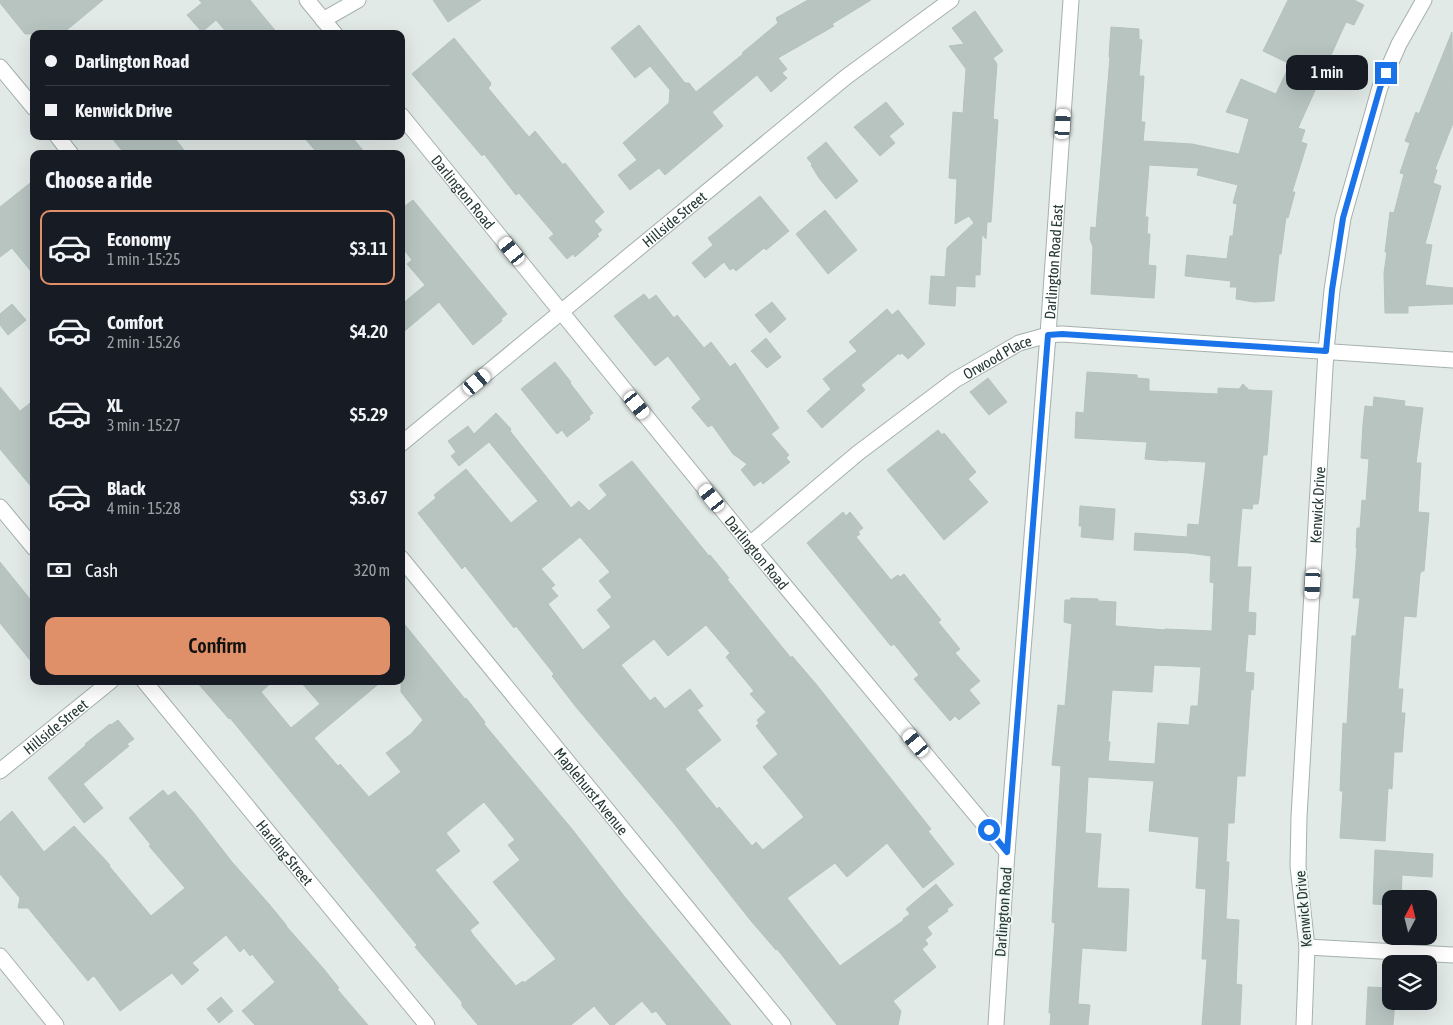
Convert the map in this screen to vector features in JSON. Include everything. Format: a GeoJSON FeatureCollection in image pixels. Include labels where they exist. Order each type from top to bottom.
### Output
{"type":"FeatureCollection","features":[{"type":"Feature","properties":{"kind":"street"},"geometry":{"type":"LineString","coordinates":[[307,0],[332,30]]}},
{"type":"Feature","properties":{"kind":"street"},"geometry":{"type":"LineString","coordinates":[[323,20],[358,0]]}},
{"type":"Feature","properties":{"kind":"street","name":"Hillside Street"},"geometry":{"type":"LineString","coordinates":[[405,441],[846,77],[951,0]]}},
{"type":"Feature","properties":{"kind":"street","name":"Darlington Road East"},"geometry":{"type":"LineString","coordinates":[[1007,852],[1048,335],[1071,0]]}},
{"type":"Feature","properties":{"kind":"street","name":"Kenwick Drive"},"geometry":{"type":"LineString","coordinates":[[1304,1025],[1307,947],[1298,866],[1299,816],[1326,351],[1332,290],[1343,218],[1380,88],[1399,44],[1424,0]]}},
{"type":"Feature","properties":{"kind":"street"},"geometry":{"type":"LineString","coordinates":[[0,67],[30,103]]}},
{"type":"Feature","properties":{"kind":"street","name":"Darlington Road"},"geometry":{"type":"LineString","coordinates":[[405,120],[750,544],[1007,852],[996,1025]]}},
{"type":"Feature","properties":{"kind":"street"},"geometry":{"type":"LineString","coordinates":[[60,140],[68,150]]}},
{"type":"Feature","properties":{"kind":"street","name":"Orwood Place"},"geometry":{"type":"LineString","coordinates":[[750,544],[858,453],[955,380],[1019,343],[1048,335],[1062,334],[1453,360]]}},
{"type":"Feature","properties":{"kind":"street"},"geometry":{"type":"LineString","coordinates":[[0,507],[30,543]]}},
{"type":"Feature","properties":{"kind":"street","name":"Maplehurst Avenue"},"geometry":{"type":"LineString","coordinates":[[405,563],[783,1025]]}},
{"type":"Feature","properties":{"kind":"street","name":"Hillside Street"},"geometry":{"type":"LineString","coordinates":[[0,771],[106,685]]}},
{"type":"Feature","properties":{"kind":"street","name":"Harding Street"},"geometry":{"type":"LineString","coordinates":[[147,685],[426,1025]]}},
{"type":"Feature","properties":{"kind":"street"},"geometry":{"type":"LineString","coordinates":[[1307,947],[1453,955]]}},
{"type":"Feature","properties":{"kind":"street"},"geometry":{"type":"LineString","coordinates":[[0,956],[56,1025]]}},
{"type":"Feature","properties":{"kind":"building"},"geometry":{"type":"Polygon","coordinates":[[[0,0],[103,0],[67,30],[30,30],[30,34],[25,34],[0,3],[0,0]]]}},
{"type":"Feature","properties":{"kind":"building"},"geometry":{"type":"Polygon","coordinates":[[[199,0],[250,0],[275,30],[225,30],[216,20],[204,30],[200,30],[187,15],[202,3],[199,0]]]}},
{"type":"Feature","properties":{"kind":"building"},"geometry":{"type":"Polygon","coordinates":[[[433,0],[481,0],[448,22],[433,0]]]}},
{"type":"Feature","properties":{"kind":"building"},"geometry":{"type":"Polygon","coordinates":[[[808,0],[871,0],[832,24],[834,26],[778,58],[787,69],[782,73],[787,78],[771,92],[757,75],[712,112],[723,126],[665,175],[659,168],[630,190],[618,175],[637,160],[623,143],[669,103],[670,90],[650,66],[635,78],[611,48],[639,25],[685,83],[689,83],[696,92],[778,23],[776,18],[808,0]]]}},
{"type":"Feature","properties":{"kind":"building"},"geometry":{"type":"Polygon","coordinates":[[[1288,0],[1354,0],[1364,5],[1354,25],[1346,22],[1298,128],[1305,130],[1301,142],[1307,144],[1292,192],[1295,192],[1288,218],[1286,217],[1281,254],[1279,254],[1274,301],[1254,302],[1236,299],[1237,287],[1230,287],[1231,281],[1185,276],[1187,255],[1227,259],[1230,236],[1233,236],[1237,204],[1233,203],[1238,185],[1197,175],[1199,168],[1149,165],[1145,217],[1148,217],[1147,234],[1150,234],[1148,265],[1156,266],[1154,298],[1091,294],[1093,247],[1090,239],[1091,227],[1096,228],[1111,27],[1139,29],[1139,39],[1142,40],[1139,76],[1144,76],[1141,122],[1145,122],[1143,141],[1192,144],[1239,154],[1249,119],[1226,112],[1241,79],[1276,94],[1290,64],[1263,51],[1288,0]]]}},
{"type":"Feature","properties":{"kind":"building"},"geometry":{"type":"Polygon","coordinates":[[[975,11],[1003,51],[993,58],[997,64],[993,119],[998,120],[991,222],[987,222],[986,239],[982,234],[980,275],[975,275],[975,287],[956,286],[955,306],[929,304],[931,276],[945,277],[947,248],[974,223],[969,216],[955,224],[957,179],[949,178],[953,112],[963,113],[966,69],[949,46],[964,44],[952,28],[975,11]]]}},
{"type":"Feature","properties":{"kind":"building"},"geometry":{"type":"Polygon","coordinates":[[[1452,32],[1453,123],[1435,169],[1437,170],[1433,183],[1441,186],[1425,244],[1432,245],[1425,285],[1453,288],[1453,304],[1408,306],[1408,313],[1385,313],[1384,273],[1387,252],[1385,252],[1390,212],[1394,213],[1404,174],[1400,173],[1410,143],[1405,141],[1416,112],[1419,114],[1452,32]]]}},
{"type":"Feature","properties":{"kind":"building"},"geometry":{"type":"Polygon","coordinates":[[[454,38],[491,83],[488,88],[529,137],[535,131],[563,165],[565,163],[604,212],[594,221],[602,230],[597,234],[599,236],[575,257],[573,254],[567,259],[549,238],[554,234],[519,193],[516,195],[484,154],[482,156],[412,74],[454,38]]]}},
{"type":"Feature","properties":{"kind":"building"},"geometry":{"type":"Polygon","coordinates":[[[886,102],[904,124],[889,136],[895,143],[880,156],[854,127],[886,102]]]}},
{"type":"Feature","properties":{"kind":"building"},"geometry":{"type":"Polygon","coordinates":[[[113,140],[176,140],[184,150],[122,150],[113,140]]]}},
{"type":"Feature","properties":{"kind":"building"},"geometry":{"type":"Polygon","coordinates":[[[306,140],[354,140],[363,150],[315,150],[306,140]]]}},
{"type":"Feature","properties":{"kind":"building"},"geometry":{"type":"Polygon","coordinates":[[[826,142],[858,181],[836,199],[819,178],[807,158],[826,142]]]}},
{"type":"Feature","properties":{"kind":"building"},"geometry":{"type":"Polygon","coordinates":[[[30,183],[30,270],[12,248],[0,257],[0,207],[30,183]]]}},
{"type":"Feature","properties":{"kind":"building"},"geometry":{"type":"Polygon","coordinates":[[[760,196],[789,231],[736,271],[733,268],[730,270],[724,262],[705,278],[692,263],[713,245],[708,238],[760,196]]]}},
{"type":"Feature","properties":{"kind":"building"},"geometry":{"type":"Polygon","coordinates":[[[413,200],[507,314],[501,319],[502,321],[473,345],[439,302],[405,331],[405,302],[425,285],[407,264],[412,260],[405,251],[405,206],[413,200]]]}},
{"type":"Feature","properties":{"kind":"building"},"geometry":{"type":"Polygon","coordinates":[[[825,210],[857,250],[828,274],[796,234],[825,210]]]}},
{"type":"Feature","properties":{"kind":"building"},"geometry":{"type":"Polygon","coordinates":[[[644,294],[649,300],[656,295],[674,318],[677,315],[704,348],[711,342],[730,367],[735,363],[779,428],[771,434],[789,455],[786,458],[790,462],[763,484],[761,481],[754,486],[741,470],[747,464],[733,454],[712,425],[708,427],[692,408],[701,399],[668,356],[655,366],[614,316],[644,294]]]}},
{"type":"Feature","properties":{"kind":"building"},"geometry":{"type":"Polygon","coordinates":[[[772,302],[786,319],[770,333],[755,315],[772,302]]]}},
{"type":"Feature","properties":{"kind":"building"},"geometry":{"type":"Polygon","coordinates":[[[12,304],[26,320],[8,335],[0,325],[0,314],[12,304]]]}},
{"type":"Feature","properties":{"kind":"building"},"geometry":{"type":"Polygon","coordinates":[[[887,309],[892,315],[898,310],[925,344],[908,359],[902,353],[900,355],[899,353],[861,385],[865,390],[822,428],[807,411],[831,389],[823,379],[857,351],[849,342],[887,309]]]}},
{"type":"Feature","properties":{"kind":"building"},"geometry":{"type":"Polygon","coordinates":[[[766,338],[781,357],[767,368],[751,351],[766,338]]]}},
{"type":"Feature","properties":{"kind":"building"},"geometry":{"type":"Polygon","coordinates":[[[555,362],[593,413],[589,416],[590,419],[567,437],[562,430],[557,434],[521,389],[555,362]]]}},
{"type":"Feature","properties":{"kind":"building"},"geometry":{"type":"Polygon","coordinates":[[[1087,372],[1137,375],[1137,378],[1149,379],[1149,391],[1218,394],[1218,388],[1239,389],[1243,384],[1249,390],[1272,391],[1267,455],[1263,455],[1258,504],[1253,504],[1252,509],[1242,508],[1237,567],[1251,567],[1248,612],[1256,613],[1255,635],[1248,634],[1245,672],[1254,673],[1253,690],[1251,689],[1245,776],[1237,776],[1234,823],[1228,823],[1226,862],[1229,862],[1226,919],[1239,920],[1236,984],[1242,985],[1240,1025],[1202,1025],[1207,959],[1202,959],[1206,889],[1196,888],[1199,837],[1149,831],[1154,781],[1088,777],[1085,833],[1101,834],[1097,888],[1129,889],[1126,951],[1082,948],[1078,1004],[1090,1005],[1088,1025],[1050,1025],[1051,1013],[1049,1013],[1055,923],[1052,922],[1061,766],[1052,765],[1058,705],[1065,706],[1072,624],[1064,622],[1065,600],[1070,600],[1071,598],[1098,599],[1098,601],[1116,602],[1115,626],[1212,631],[1214,583],[1210,582],[1211,556],[1134,550],[1135,533],[1187,537],[1188,524],[1199,525],[1206,462],[1145,459],[1147,442],[1075,438],[1076,412],[1084,413],[1087,372]],[[1154,665],[1152,692],[1112,690],[1108,761],[1155,764],[1158,723],[1189,725],[1191,706],[1198,706],[1201,667],[1154,665]]]}},
{"type":"Feature","properties":{"kind":"building"},"geometry":{"type":"Polygon","coordinates":[[[988,378],[1007,402],[989,415],[970,392],[988,378]]]}},
{"type":"Feature","properties":{"kind":"building"},"geometry":{"type":"Polygon","coordinates":[[[0,387],[20,411],[30,403],[30,485],[0,449],[0,387]]]}},
{"type":"Feature","properties":{"kind":"building"},"geometry":{"type":"Polygon","coordinates":[[[1374,397],[1405,401],[1404,406],[1423,408],[1416,463],[1421,463],[1418,512],[1429,513],[1424,571],[1420,573],[1416,617],[1404,616],[1398,689],[1403,689],[1401,713],[1405,713],[1402,752],[1394,752],[1392,789],[1388,788],[1385,841],[1340,838],[1343,791],[1340,791],[1343,723],[1347,724],[1352,636],[1356,636],[1360,598],[1353,598],[1357,528],[1360,528],[1362,500],[1366,501],[1369,459],[1361,458],[1363,424],[1365,406],[1373,407],[1374,397]]]}},
{"type":"Feature","properties":{"kind":"building"},"geometry":{"type":"Polygon","coordinates":[[[496,413],[511,429],[510,431],[571,508],[579,501],[589,511],[607,495],[599,485],[632,461],[729,578],[727,579],[791,658],[792,656],[816,684],[931,829],[928,831],[954,864],[923,888],[887,843],[847,877],[835,863],[787,898],[840,966],[904,920],[910,914],[906,909],[936,884],[953,905],[927,927],[932,934],[925,940],[928,944],[922,949],[936,967],[893,1001],[901,1011],[898,1025],[837,1025],[672,821],[576,707],[552,676],[554,674],[516,626],[514,628],[465,566],[462,569],[418,513],[436,498],[434,495],[466,469],[511,523],[538,501],[489,442],[459,466],[451,456],[456,452],[448,441],[468,426],[474,434],[496,413]],[[580,537],[541,569],[555,585],[551,588],[558,596],[548,604],[583,650],[611,627],[597,610],[612,597],[599,581],[610,572],[580,537]],[[706,625],[668,656],[654,639],[621,665],[650,701],[655,697],[665,709],[690,689],[703,706],[697,710],[721,740],[685,769],[717,809],[719,807],[752,846],[756,842],[763,850],[804,817],[763,767],[778,754],[756,726],[759,723],[757,720],[766,712],[750,694],[754,691],[726,657],[730,653],[706,625]]]}},
{"type":"Feature","properties":{"kind":"building"},"geometry":{"type":"Polygon","coordinates":[[[938,430],[942,435],[944,433],[976,472],[968,479],[988,502],[944,540],[887,470],[938,430]]]}},
{"type":"Feature","properties":{"kind":"building"},"geometry":{"type":"Polygon","coordinates":[[[1080,506],[1115,509],[1113,540],[1081,537],[1082,526],[1079,526],[1080,506]]]}},
{"type":"Feature","properties":{"kind":"building"},"geometry":{"type":"Polygon","coordinates":[[[843,512],[846,516],[850,512],[863,528],[856,537],[891,580],[898,575],[900,577],[904,574],[941,620],[938,622],[960,649],[955,653],[980,681],[969,690],[980,703],[959,720],[955,716],[950,721],[914,679],[919,675],[894,644],[891,646],[807,543],[843,512]]]}},
{"type":"Feature","properties":{"kind":"building"},"geometry":{"type":"Polygon","coordinates":[[[0,562],[30,599],[30,660],[0,623],[0,562]]]}},
{"type":"Feature","properties":{"kind":"building"},"geometry":{"type":"Polygon","coordinates":[[[405,625],[731,1025],[667,1025],[656,1011],[652,1013],[642,1001],[614,1025],[610,1025],[594,1006],[571,1025],[478,1025],[462,1006],[462,1002],[415,947],[417,945],[230,718],[199,685],[269,685],[261,692],[291,728],[320,704],[303,685],[377,685],[314,738],[338,766],[340,764],[369,797],[401,772],[386,753],[411,734],[423,720],[401,692],[401,685],[405,685],[405,625]],[[484,802],[446,833],[460,851],[435,870],[479,923],[470,930],[473,935],[516,986],[523,981],[524,983],[556,959],[493,882],[520,860],[508,845],[515,840],[484,802]]]}},
{"type":"Feature","properties":{"kind":"building"},"geometry":{"type":"Polygon","coordinates":[[[118,720],[134,739],[127,744],[129,746],[83,784],[103,808],[84,823],[48,778],[85,744],[118,720]]]}},
{"type":"Feature","properties":{"kind":"building"},"geometry":{"type":"Polygon","coordinates":[[[163,790],[168,796],[175,791],[232,862],[323,968],[339,988],[337,989],[368,1025],[255,1025],[242,1011],[275,982],[252,954],[250,956],[244,948],[240,952],[226,935],[192,963],[199,970],[182,985],[172,973],[120,1011],[95,977],[93,976],[88,981],[28,908],[18,908],[20,898],[0,874],[0,822],[12,811],[44,852],[74,826],[110,865],[151,916],[185,888],[149,846],[151,845],[129,818],[163,790]]]}},
{"type":"Feature","properties":{"kind":"building"},"geometry":{"type":"Polygon","coordinates":[[[1375,850],[1433,854],[1432,877],[1402,875],[1401,890],[1382,890],[1382,904],[1373,904],[1375,850]]]}},
{"type":"Feature","properties":{"kind":"building"},"geometry":{"type":"Polygon","coordinates":[[[1368,987],[1382,988],[1382,1010],[1394,1010],[1393,1025],[1366,1025],[1368,987]]]}},
{"type":"Feature","properties":{"kind":"building"},"geometry":{"type":"Polygon","coordinates":[[[221,997],[233,1011],[219,1023],[207,1009],[221,997]]]}},
{"type":"Feature","properties":{"kind":"route"},"geometry":{"type":"LineString","coordinates":[[989,830],[1007,852],[1048,335],[1062,334],[1326,351],[1332,290],[1343,218],[1386,73]]}}]}
